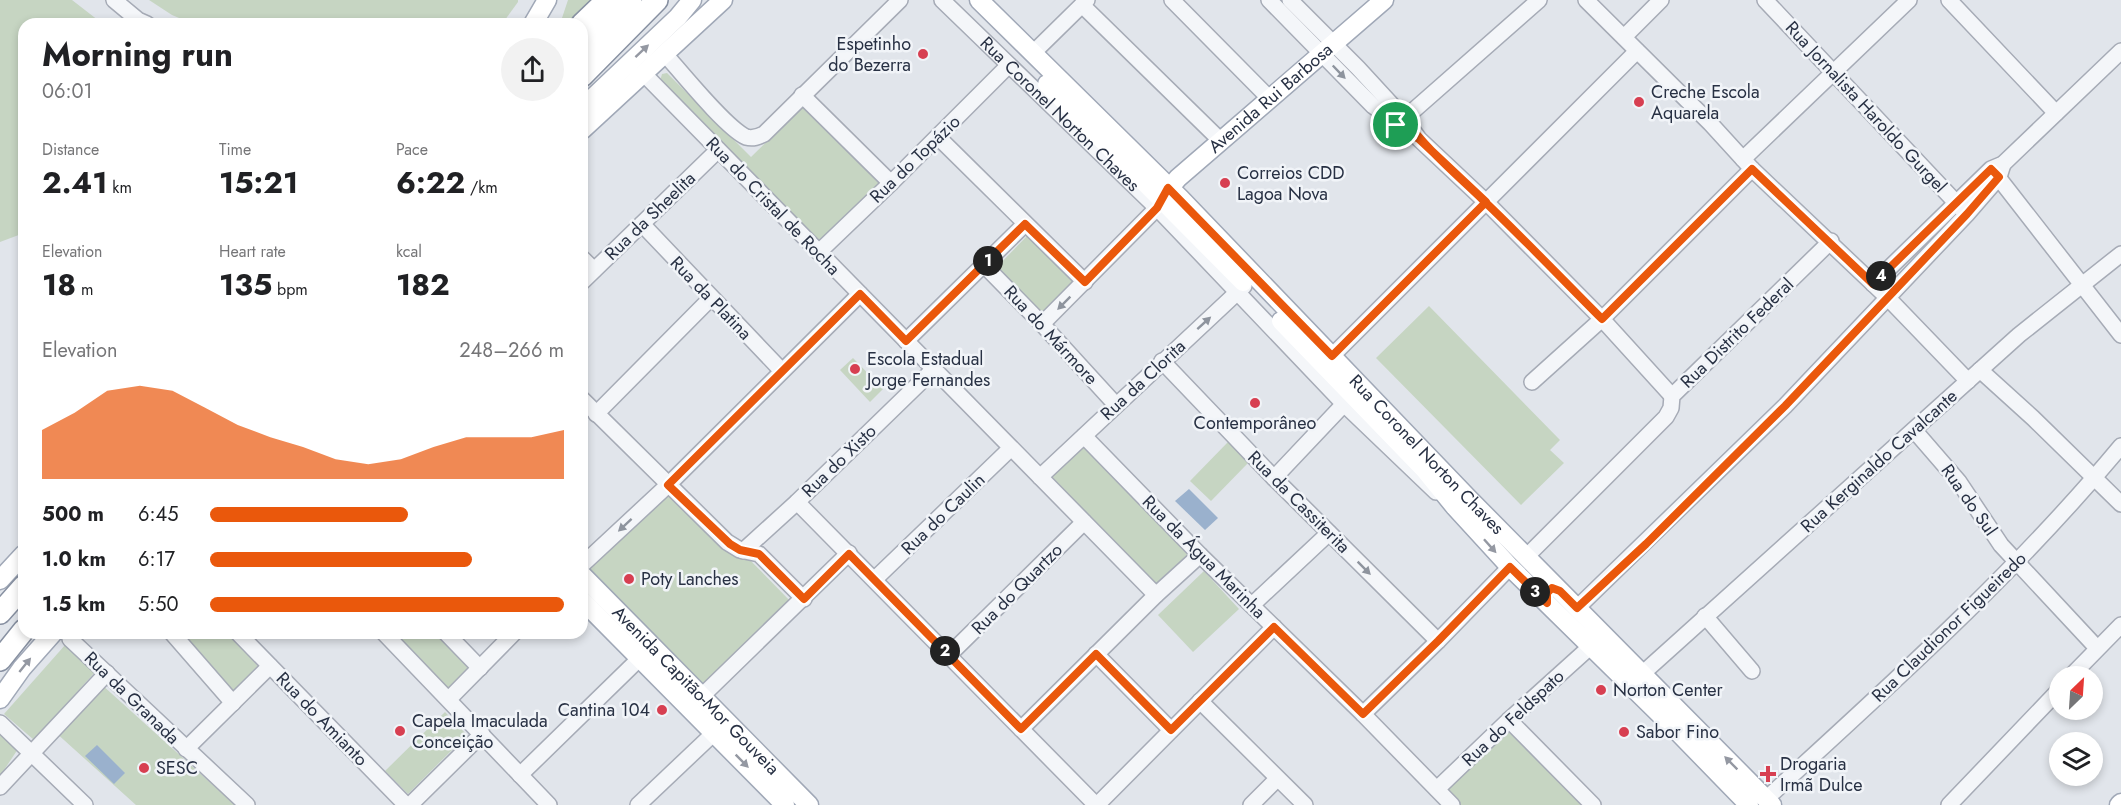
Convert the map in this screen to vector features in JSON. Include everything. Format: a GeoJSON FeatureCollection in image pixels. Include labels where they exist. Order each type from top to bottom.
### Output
{"type":"FeatureCollection","features":[{"type":"Feature","properties":{"kind":"highway"},"geometry":{"type":"LineString","coordinates":[[588,18],[608,0]]}},
{"type":"Feature","properties":{"kind":"highway"},"geometry":{"type":"LineString","coordinates":[[588,44],[632,0]]}},
{"type":"Feature","properties":{"kind":"highway"},"geometry":{"type":"LineString","coordinates":[[588,70],[657,0]]}},
{"type":"Feature","properties":{"kind":"highway"},"geometry":{"type":"LineString","coordinates":[[0,613],[18,593]]}},
{"type":"Feature","properties":{"kind":"highway"},"geometry":{"type":"LineString","coordinates":[[0,660],[18,638]]}},
{"type":"Feature","properties":{"kind":"main road"},"geometry":{"type":"LineString","coordinates":[[536,18],[547,0]]}},
{"type":"Feature","properties":{"kind":"main road"},"geometry":{"type":"LineString","coordinates":[[588,102],[678,17],[692,0]]}},
{"type":"Feature","properties":{"kind":"main road"},"geometry":{"type":"LineString","coordinates":[[588,124],[723,0]]}},
{"type":"Feature","properties":{"kind":"main road","name":"Rua Coronel Norton Chaves"},"geometry":{"type":"LineString","coordinates":[[963,0],[1162,198],[1332,356],[1526,557],[1590,647],[1681,724],[1752,802]]}},
{"type":"Feature","properties":{"kind":"main road","name":"Avenida Rui Barbosa"},"geometry":{"type":"LineString","coordinates":[[1162,198],[1220,140],[1384,0]]}},
{"type":"Feature","properties":{"kind":"main road","name":"Rua Coronel Norton Chaves"},"geometry":{"type":"LineString","coordinates":[[982,1],[1033,53],[1241,288],[1425,470],[1455,507],[1510,567],[1553,597],[1577,608],[1642,674],[1681,724],[1752,802]]}},
{"type":"Feature","properties":{"kind":"main road"},"geometry":{"type":"LineString","coordinates":[[0,580],[18,560]]}},
{"type":"Feature","properties":{"kind":"main road","name":"Avenida Capitão-Mor Gouveia"},"geometry":{"type":"LineString","coordinates":[[588,581],[809,805]]}},
{"type":"Feature","properties":{"kind":"main road"},"geometry":{"type":"LineString","coordinates":[[588,606],[785,805]]}},
{"type":"Feature","properties":{"kind":"main road"},"geometry":{"type":"LineString","coordinates":[[0,699],[22,668],[48,639]]}},
{"type":"Feature","properties":{"kind":"street"},"geometry":{"type":"LineString","coordinates":[[114,0],[136,18]]}},
{"type":"Feature","properties":{"kind":"street"},"geometry":{"type":"LineString","coordinates":[[891,183],[802,95],[900,0]]}},
{"type":"Feature","properties":{"kind":"street","name":"Rua Coronel Norton Chaves"},"geometry":{"type":"LineString","coordinates":[[942,0],[1010,65],[1162,198]]}},
{"type":"Feature","properties":{"kind":"street"},"geometry":{"type":"LineString","coordinates":[[1172,0],[1269,98]]}},
{"type":"Feature","properties":{"kind":"street"},"geometry":{"type":"LineString","coordinates":[[1269,0],[1327,48]]}},
{"type":"Feature","properties":{"kind":"street"},"geometry":{"type":"LineString","coordinates":[[1290,0],[1373,106],[1400,122],[1486,202],[1602,319],[1672,396]]}},
{"type":"Feature","properties":{"kind":"street"},"geometry":{"type":"LineString","coordinates":[[1400,122],[1539,0]]}},
{"type":"Feature","properties":{"kind":"street"},"geometry":{"type":"LineString","coordinates":[[1586,0],[1748,164],[1831,241],[1968,381]]}},
{"type":"Feature","properties":{"kind":"street"},"geometry":{"type":"LineString","coordinates":[[1624,37],[1661,0]]}},
{"type":"Feature","properties":{"kind":"street","name":"Rua Jornalista Haroldo Gurgel"},"geometry":{"type":"LineString","coordinates":[[1765,0],[1967,214]]}},
{"type":"Feature","properties":{"kind":"street"},"geometry":{"type":"LineString","coordinates":[[1532,382],[1602,319],[1834,73],[1909,0]]}},
{"type":"Feature","properties":{"kind":"street"},"geometry":{"type":"LineString","coordinates":[[1949,0],[2056,113]]}},
{"type":"Feature","properties":{"kind":"street"},"geometry":{"type":"LineString","coordinates":[[1033,53],[1084,2],[1220,140]]}},
{"type":"Feature","properties":{"kind":"street"},"geometry":{"type":"LineString","coordinates":[[1332,356],[1637,51]]}},
{"type":"Feature","properties":{"kind":"street"},"geometry":{"type":"LineString","coordinates":[[1873,284],[1956,202],[1998,170],[2121,51]]}},
{"type":"Feature","properties":{"kind":"street","name":"Rua do Cristal de Rocha"},"geometry":{"type":"LineString","coordinates":[[664,53],[727,123],[741,134],[754,138],[764,134],[802,95]]}},
{"type":"Feature","properties":{"kind":"street","name":"Rua do Topázio"},"geometry":{"type":"LineString","coordinates":[[819,252],[1010,65]]}},
{"type":"Feature","properties":{"kind":"street","name":"Rua do Cristal de Rocha"},"geometry":{"type":"LineString","coordinates":[[643,73],[1156,596]]}},
{"type":"Feature","properties":{"kind":"street"},"geometry":{"type":"LineString","coordinates":[[939,137],[1085,282]]}},
{"type":"Feature","properties":{"kind":"street","name":"Rua da Sheelita"},"geometry":{"type":"LineString","coordinates":[[588,276],[718,150]]}},
{"type":"Feature","properties":{"kind":"street"},"geometry":{"type":"LineString","coordinates":[[1577,608],[1646,544],[1785,406],[1967,214],[1998,170]]}},
{"type":"Feature","properties":{"kind":"street"},"geometry":{"type":"LineString","coordinates":[[1998,170],[2121,335]]}},
{"type":"Feature","properties":{"kind":"street"},"geometry":{"type":"LineString","coordinates":[[1042,324],[1085,282],[1162,198]]}},
{"type":"Feature","properties":{"kind":"street","name":"Rua da Platina"},"geometry":{"type":"LineString","coordinates":[[642,224],[781,370]]}},
{"type":"Feature","properties":{"kind":"street"},"geometry":{"type":"LineString","coordinates":[[906,341],[1025,224]]}},
{"type":"Feature","properties":{"kind":"street","name":"Rua Distrito Federal"},"geometry":{"type":"LineString","coordinates":[[1526,557],[1666,417],[1671,408],[1672,396],[1831,241]]}},
{"type":"Feature","properties":{"kind":"street","name":"Rua Kerginaldo Cavalcante"},"geometry":{"type":"LineString","coordinates":[[1642,674],[1980,370],[2082,283],[2121,254]]}},
{"type":"Feature","properties":{"kind":"street"},"geometry":{"type":"LineString","coordinates":[[588,264],[594,270]]}},
{"type":"Feature","properties":{"kind":"street","name":"Rua do Mármore"},"geometry":{"type":"LineString","coordinates":[[984,265],[1116,405]]}},
{"type":"Feature","properties":{"kind":"street","name":"Rua Coronel Norton Chaves"},"geometry":{"type":"LineString","coordinates":[[1241,288],[1344,404],[1412,471],[1455,507]]}},
{"type":"Feature","properties":{"kind":"street","name":"Rua da Clorita"},"geometry":{"type":"LineString","coordinates":[[1040,477],[1241,288]]}},
{"type":"Feature","properties":{"kind":"street"},"geometry":{"type":"LineString","coordinates":[[588,559],[668,485],[781,370],[860,294]]}},
{"type":"Feature","properties":{"kind":"street"},"geometry":{"type":"LineString","coordinates":[[596,414],[711,298]]}},
{"type":"Feature","properties":{"kind":"street","name":"Rua da Cassiterita"},"geometry":{"type":"LineString","coordinates":[[1162,361],[1274,478],[1438,641]]}},
{"type":"Feature","properties":{"kind":"street","name":"Rua do Xisto"},"geometry":{"type":"LineString","coordinates":[[743,551],[798,502],[934,369]]}},
{"type":"Feature","properties":{"kind":"street"},"geometry":{"type":"LineString","coordinates":[[1980,370],[2121,504]]}},
{"type":"Feature","properties":{"kind":"street"},"geometry":{"type":"LineString","coordinates":[[1274,478],[1344,404]]}},
{"type":"Feature","properties":{"kind":"street"},"geometry":{"type":"LineString","coordinates":[[588,405],[727,542],[743,551],[764,558],[804,599]]}},
{"type":"Feature","properties":{"kind":"street","name":"Rua do Sul"},"geometry":{"type":"LineString","coordinates":[[1914,430],[1959,482],[2001,545],[2016,563],[2097,648]]}},
{"type":"Feature","properties":{"kind":"street","name":"Rua da Água Marinha"},"geometry":{"type":"LineString","coordinates":[[1084,436],[1200,555],[1363,714],[1452,805]]}},
{"type":"Feature","properties":{"kind":"street","name":"Rua Claudionor Figueiredo"},"geometry":{"type":"LineString","coordinates":[[1752,802],[1890,685],[2016,563],[2094,479],[2121,446]]}},
{"type":"Feature","properties":{"kind":"street","name":"Rua do Caulin"},"geometry":{"type":"LineString","coordinates":[[875,579],[1011,448]]}},
{"type":"Feature","properties":{"kind":"street"},"geometry":{"type":"LineString","coordinates":[[798,502],[1097,805],[1274,627]]}},
{"type":"Feature","properties":{"kind":"street","name":"Rua do Quartzo"},"geometry":{"type":"LineString","coordinates":[[949,655],[1084,522]]}},
{"type":"Feature","properties":{"kind":"street"},"geometry":{"type":"LineString","coordinates":[[1252,605],[1329,533]]}},
{"type":"Feature","properties":{"kind":"street"},"geometry":{"type":"LineString","coordinates":[[702,696],[849,554]]}},
{"type":"Feature","properties":{"kind":"street"},"geometry":{"type":"LineString","coordinates":[[1021,729],[1200,555]]}},
{"type":"Feature","properties":{"kind":"street"},"geometry":{"type":"LineString","coordinates":[[1363,714],[1510,567]]}},
{"type":"Feature","properties":{"kind":"street"},"geometry":{"type":"LineString","coordinates":[[1705,616],[1752,671]]}},
{"type":"Feature","properties":{"kind":"street"},"geometry":{"type":"LineString","coordinates":[[2080,666],[2121,625]]}},
{"type":"Feature","properties":{"kind":"street","name":"Rua da Granada"},"geometry":{"type":"LineString","coordinates":[[76,639],[107,673],[247,805]]}},
{"type":"Feature","properties":{"kind":"street"},"geometry":{"type":"LineString","coordinates":[[177,639],[233,703]]}},
{"type":"Feature","properties":{"kind":"street","name":"Rua do Amianto"},"geometry":{"type":"LineString","coordinates":[[244,639],[408,805]]}},
{"type":"Feature","properties":{"kind":"street"},"geometry":{"type":"LineString","coordinates":[[390,639],[549,805]]}},
{"type":"Feature","properties":{"kind":"street"},"geometry":{"type":"LineString","coordinates":[[452,639],[480,668]]}},
{"type":"Feature","properties":{"kind":"street"},"geometry":{"type":"LineString","coordinates":[[449,699],[508,639]]}},
{"type":"Feature","properties":{"kind":"street","name":"Rua do Feldspato"},"geometry":{"type":"LineString","coordinates":[[1437,789],[1590,647]]}},
{"type":"Feature","properties":{"kind":"street"},"geometry":{"type":"LineString","coordinates":[[1096,654],[1171,730]]}},
{"type":"Feature","properties":{"kind":"street"},"geometry":{"type":"LineString","coordinates":[[520,776],[640,658]]}},
{"type":"Feature","properties":{"kind":"street"},"geometry":{"type":"LineString","coordinates":[[186,749],[270,666]]}},
{"type":"Feature","properties":{"kind":"street"},"geometry":{"type":"LineString","coordinates":[[0,787],[107,673]]}},
{"type":"Feature","properties":{"kind":"street"},"geometry":{"type":"LineString","coordinates":[[1949,805],[2049,700]]}},
{"type":"Feature","properties":{"kind":"street"},"geometry":{"type":"LineString","coordinates":[[1200,701],[1305,805]]}},
{"type":"Feature","properties":{"kind":"street"},"geometry":{"type":"LineString","coordinates":[[1509,720],[1593,805]]}},
{"type":"Feature","properties":{"kind":"street"},"geometry":{"type":"LineString","coordinates":[[0,723],[85,805]]}},
{"type":"Feature","properties":{"kind":"street"},"geometry":{"type":"LineString","coordinates":[[638,805],[714,733]]}},
{"type":"Feature","properties":{"kind":"street"},"geometry":{"type":"LineString","coordinates":[[408,805],[482,734]]}},
{"type":"Feature","properties":{"kind":"street"},"geometry":{"type":"LineString","coordinates":[[1251,805],[1277,779]]}},
{"type":"Feature","properties":{"kind":"green space"},"geometry":{"type":"Polygon","coordinates":[[[0,0],[72,0],[95,18],[18,18],[18,235],[0,242],[0,0]]]}},
{"type":"Feature","properties":{"kind":"green space"},"geometry":{"type":"Polygon","coordinates":[[[149,0],[518,0],[506,18],[179,18],[149,0]]]}},
{"type":"Feature","properties":{"kind":"green space"},"geometry":{"type":"Polygon","coordinates":[[[568,0],[597,0],[578,18],[562,18],[568,0]]]}},
{"type":"Feature","properties":{"kind":"green space"},"geometry":{"type":"Polygon","coordinates":[[[667,73],[751,157],[804,105],[881,182],[820,242],[660,81],[662,74],[667,73]]]}},
{"type":"Feature","properties":{"kind":"green space"},"geometry":{"type":"Polygon","coordinates":[[[1027,236],[1075,283],[1042,317],[994,270],[1027,236]]]}},
{"type":"Feature","properties":{"kind":"green space"},"geometry":{"type":"Polygon","coordinates":[[[1429,306],[1560,440],[1550,450],[1564,463],[1521,505],[1376,358],[1429,306]]]}},
{"type":"Feature","properties":{"kind":"green space"},"geometry":{"type":"Polygon","coordinates":[[[853,358],[883,389],[870,402],[840,370],[853,358]]]}},
{"type":"Feature","properties":{"kind":"green space"},"geometry":{"type":"Polygon","coordinates":[[[1228,442],[1249,462],[1211,501],[1190,481],[1228,442]]]}},
{"type":"Feature","properties":{"kind":"green space"},"geometry":{"type":"Polygon","coordinates":[[[1085,444],[1193,555],[1156,590],[1049,480],[1085,444]]]}},
{"type":"Feature","properties":{"kind":"green space"},"geometry":{"type":"Polygon","coordinates":[[[668,489],[747,557],[795,606],[697,689],[588,578],[588,572],[668,489]]]}},
{"type":"Feature","properties":{"kind":"green space"},"geometry":{"type":"Polygon","coordinates":[[[1204,571],[1239,609],[1193,652],[1158,615],[1204,571]]]}},
{"type":"Feature","properties":{"kind":"green space"},"geometry":{"type":"Polygon","coordinates":[[[183,639],[235,639],[261,670],[234,697],[183,639]]]}},
{"type":"Feature","properties":{"kind":"green space"},"geometry":{"type":"Polygon","coordinates":[[[395,639],[446,639],[474,665],[449,697],[395,639]]]}},
{"type":"Feature","properties":{"kind":"green space"},"geometry":{"type":"Polygon","coordinates":[[[66,644],[96,671],[34,740],[4,714],[66,644]]]}},
{"type":"Feature","properties":{"kind":"green space","name":"SESC"},"geometry":{"type":"Polygon","coordinates":[[[101,684],[235,805],[136,805],[54,731],[81,702],[92,701],[100,693],[101,684]]]}},
{"type":"Feature","properties":{"kind":"green space"},"geometry":{"type":"Polygon","coordinates":[[[445,712],[467,735],[408,794],[385,771],[445,712]]]}},
{"type":"Feature","properties":{"kind":"green space"},"geometry":{"type":"Polygon","coordinates":[[[0,728],[20,746],[0,776],[0,728]]]}},
{"type":"Feature","properties":{"kind":"green space"},"geometry":{"type":"Polygon","coordinates":[[[1506,728],[1582,805],[1456,805],[1441,789],[1506,728]]]}},
{"type":"Feature","properties":{"kind":"water"},"geometry":{"type":"Polygon","coordinates":[[[1189,489],[1218,518],[1205,530],[1175,501],[1189,489]]]}},
{"type":"Feature","properties":{"kind":"water"},"geometry":{"type":"Polygon","coordinates":[[[97,745],[125,773],[114,784],[85,756],[97,745]]]}},
{"type":"Feature","properties":{"kind":"place","name":"Espetinho do Bezerra"},"geometry":{"type":"Point","coordinates":[923,54]}},
{"type":"Feature","properties":{"kind":"place","name":"Creche Escola Aquarela"},"geometry":{"type":"Point","coordinates":[1639,102]}},
{"type":"Feature","properties":{"kind":"place","name":"Correios CDD Lagoa Nova"},"geometry":{"type":"Point","coordinates":[1225,183]}},
{"type":"Feature","properties":{"kind":"place","name":"Escola Estadual Jorge Fernandes"},"geometry":{"type":"Point","coordinates":[855,369]}},
{"type":"Feature","properties":{"kind":"place","name":"Contemporâneo"},"geometry":{"type":"Point","coordinates":[1255,403]}},
{"type":"Feature","properties":{"kind":"place","name":"Poty Lanches"},"geometry":{"type":"Point","coordinates":[629,579]}},
{"type":"Feature","properties":{"kind":"place","name":"Norton Center"},"geometry":{"type":"Point","coordinates":[1601,690]}},
{"type":"Feature","properties":{"kind":"place","name":"Cantina 104"},"geometry":{"type":"Point","coordinates":[662,710]}},
{"type":"Feature","properties":{"kind":"place","name":"Capela Imaculada Conceição"},"geometry":{"type":"Point","coordinates":[400,731]}},
{"type":"Feature","properties":{"kind":"place","name":"Sabor Fino"},"geometry":{"type":"Point","coordinates":[1624,732]}},
{"type":"Feature","properties":{"kind":"place","name":"SESC"},"geometry":{"type":"Point","coordinates":[144,768]}},
{"type":"Feature","properties":{"kind":"place","name":"Drogaria Irmã Dulce"},"geometry":{"type":"Point","coordinates":[1768,774]}},
{"type":"Feature","properties":{"kind":"route"},"geometry":{"type":"LineString","coordinates":[[1396,125],[1404,118],[1419,139],[1452,171],[1486,202],[1602,319],[1752,169],[1831,241],[1873,284],[1991,169],[1999,177],[1967,214],[1785,406],[1646,544],[1577,608],[1560,591],[1552,588],[1547,593],[1547,603],[1510,567],[1363,714],[1274,627],[1171,730],[1096,654],[1021,729],[849,554],[804,599],[764,558],[730,544],[668,485],[781,370],[860,294],[906,341],[1025,224],[1085,282],[1157,208],[1168,188],[1332,356],[1486,202],[1419,139],[1396,125]]}}]}
